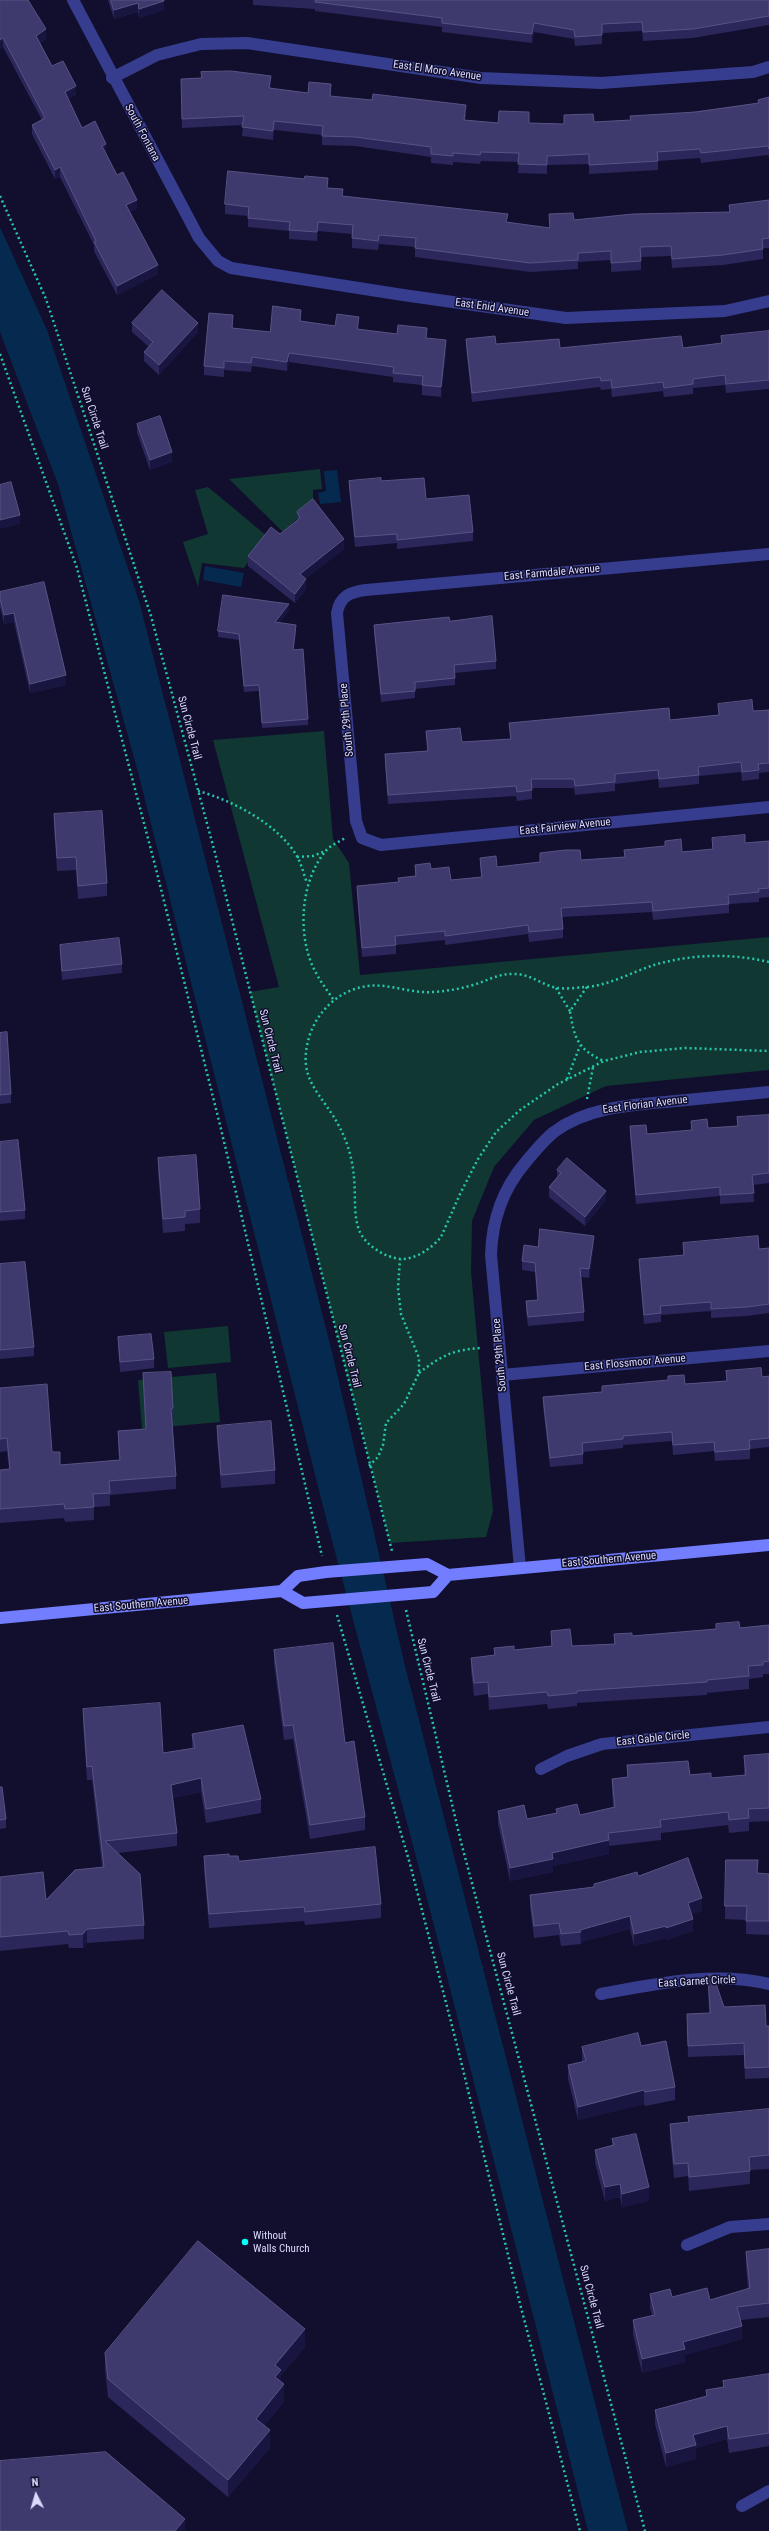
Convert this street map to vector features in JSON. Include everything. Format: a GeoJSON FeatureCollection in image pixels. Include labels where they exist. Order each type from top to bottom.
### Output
{"type":"FeatureCollection","features":[{"type":"Feature","properties":{"kind":"main road","name":"East Southern Avenue"},"geometry":{"type":"LineString","coordinates":[[448,1574],[769,1545]]}},
{"type":"Feature","properties":{"kind":"main road"},"geometry":{"type":"LineString","coordinates":[[427,1564],[448,1574],[433,1592],[396,1596],[303,1604],[282,1591],[298,1576],[389,1567],[427,1564]]}},
{"type":"Feature","properties":{"kind":"main road","name":"East Southern Avenue"},"geometry":{"type":"LineString","coordinates":[[0,1618],[282,1591]]}},
{"type":"Feature","properties":{"kind":"street","name":"South Fontana"},"geometry":{"type":"LineString","coordinates":[[73,0],[112,78],[199,238],[218,261]]}},
{"type":"Feature","properties":{"kind":"street","name":"East El Moro Avenue"},"geometry":{"type":"LineString","coordinates":[[112,78],[157,55],[201,44],[247,43],[481,78],[601,83],[753,72],[769,67]]}},
{"type":"Feature","properties":{"kind":"street","name":"East Enid Avenue"},"geometry":{"type":"LineString","coordinates":[[218,261],[244,271],[566,318],[725,311],[769,301]]}},
{"type":"Feature","properties":{"kind":"street","name":"East Farmdale Avenue"},"geometry":{"type":"LineString","coordinates":[[339,602],[346,595],[366,590],[769,554]]}},
{"type":"Feature","properties":{"kind":"street","name":"South 29th Place"},"geometry":{"type":"LineString","coordinates":[[339,602],[337,613],[360,834]]}},
{"type":"Feature","properties":{"kind":"street","name":"East Fairview Avenue"},"geometry":{"type":"LineString","coordinates":[[360,834],[381,845],[769,807]]}},
{"type":"Feature","properties":{"kind":"street","name":"East Florian Avenue"},"geometry":{"type":"LineString","coordinates":[[534,1152],[555,1132],[586,1115],[618,1106],[769,1092]]}},
{"type":"Feature","properties":{"kind":"street","name":"South 29th Place"},"geometry":{"type":"LineString","coordinates":[[520,1568],[491,1255],[494,1222],[505,1192],[534,1152]]}},
{"type":"Feature","properties":{"kind":"street","name":"East Flossmoor Avenue"},"geometry":{"type":"LineString","coordinates":[[502,1375],[769,1352]]}},
{"type":"Feature","properties":{"kind":"street","name":"East Gable Circle"},"geometry":{"type":"LineString","coordinates":[[541,1769],[567,1756],[602,1744],[769,1727]]}},
{"type":"Feature","properties":{"kind":"street","name":"East Garnet Circle"},"geometry":{"type":"LineString","coordinates":[[602,1994],[667,1981],[749,1979],[769,1984]]}},
{"type":"Feature","properties":{"kind":"street"},"geometry":{"type":"LineString","coordinates":[[687,2245],[730,2227],[769,2224]]}},
{"type":"Feature","properties":{"kind":"street"},"geometry":{"type":"LineString","coordinates":[[742,2506],[769,2491]]}},
{"type":"Feature","properties":{"kind":"path","name":"Sun Circle Trail"},"geometry":{"type":"LineString","coordinates":[[0,196],[46,299],[151,616],[198,791],[369,1466],[389,1567]]}},
{"type":"Feature","properties":{"kind":"path"},"geometry":{"type":"LineString","coordinates":[[0,354],[79,576],[156,869],[331,1572]]}},
{"type":"Feature","properties":{"kind":"path"},"geometry":{"type":"LineString","coordinates":[[198,791],[218,796],[258,818],[274,829],[297,857],[308,884]]}},
{"type":"Feature","properties":{"kind":"path"},"geometry":{"type":"LineString","coordinates":[[297,857],[313,856],[360,834]]}},
{"type":"Feature","properties":{"kind":"path"},"geometry":{"type":"LineString","coordinates":[[325,851],[308,884],[304,914],[306,946],[314,971],[333,999]]}},
{"type":"Feature","properties":{"kind":"path"},"geometry":{"type":"LineString","coordinates":[[769,962],[729,956],[688,957],[654,965],[587,987],[556,988],[531,977],[515,974],[500,975],[453,990],[430,992],[384,985],[369,985],[355,989],[333,999],[318,1017],[311,1033],[306,1055],[308,1075],[314,1091],[340,1128],[349,1154],[356,1196],[354,1215],[360,1233],[369,1246],[400,1259],[421,1254],[434,1247],[441,1237],[478,1159],[496,1132],[520,1110],[567,1078],[604,1061],[668,1048],[769,1051]]}},
{"type":"Feature","properties":{"kind":"path"},"geometry":{"type":"LineString","coordinates":[[570,1011],[587,987]]}},
{"type":"Feature","properties":{"kind":"path"},"geometry":{"type":"LineString","coordinates":[[556,988],[570,1011],[573,1029],[580,1046],[589,1055],[604,1061]]}},
{"type":"Feature","properties":{"kind":"path"},"geometry":{"type":"LineString","coordinates":[[567,1078],[580,1046]]}},
{"type":"Feature","properties":{"kind":"path"},"geometry":{"type":"LineString","coordinates":[[586,1115],[587,1091],[594,1066]]}},
{"type":"Feature","properties":{"kind":"path"},"geometry":{"type":"LineString","coordinates":[[400,1259],[398,1288],[401,1314],[419,1358],[419,1373]]}},
{"type":"Feature","properties":{"kind":"path"},"geometry":{"type":"LineString","coordinates":[[369,1466],[380,1451],[389,1418],[404,1404],[419,1373],[436,1359],[450,1352],[481,1348]]}},
{"type":"Feature","properties":{"kind":"path","name":"Sun Circle Trail"},"geometry":{"type":"LineString","coordinates":[[396,1596],[645,2531]]}},
{"type":"Feature","properties":{"kind":"path"},"geometry":{"type":"LineString","coordinates":[[338,1600],[410,1864],[456,2041],[519,2300],[580,2531]]}},
{"type":"Feature","properties":{"kind":"green space"},"geometry":{"type":"Polygon","coordinates":[[[320,469],[322,489],[313,490],[313,504],[283,532],[229,479],[320,469]]]}},
{"type":"Feature","properties":{"kind":"green space"},"geometry":{"type":"Polygon","coordinates":[[[208,487],[267,536],[244,568],[202,563],[198,587],[183,542],[208,534],[195,490],[208,487]]]}},
{"type":"Feature","properties":{"kind":"green space"},"geometry":{"type":"Polygon","coordinates":[[[324,731],[333,839],[349,863],[360,975],[769,937],[769,1070],[606,1086],[534,1120],[494,1167],[472,1221],[471,1272],[493,1511],[486,1537],[390,1543],[250,992],[279,987],[213,740],[324,731]]]}},
{"type":"Feature","properties":{"kind":"green space"},"geometry":{"type":"Polygon","coordinates":[[[228,1326],[231,1362],[168,1368],[164,1332],[228,1326]]]}},
{"type":"Feature","properties":{"kind":"green space"},"geometry":{"type":"Polygon","coordinates":[[[216,1373],[220,1422],[142,1429],[138,1380],[216,1373]]]}},
{"type":"Feature","properties":{"kind":"water"},"geometry":{"type":"Polygon","coordinates":[[[0,227],[47,330],[139,601],[332,1352],[405,1666],[628,2531],[588,2531],[429,1906],[325,1514],[138,772],[58,484],[0,332],[0,227]]]}},
{"type":"Feature","properties":{"kind":"water"},"geometry":{"type":"Polygon","coordinates":[[[337,470],[341,502],[320,504],[318,493],[326,491],[324,471],[337,470]]]}},
{"type":"Feature","properties":{"kind":"water"},"geometry":{"type":"Polygon","coordinates":[[[205,566],[244,573],[241,587],[203,580],[205,566]]]}},
{"type":"Feature","properties":{"kind":"building"},"geometry":{"type":"Polygon","coordinates":[[[0,0],[28,0],[46,29],[36,36],[52,66],[63,61],[76,86],[65,92],[82,128],[95,121],[106,144],[102,146],[117,175],[123,172],[137,200],[126,205],[158,265],[117,286],[94,242],[96,241],[60,167],[55,170],[32,125],[45,118],[3,38],[0,40],[0,0]]]}},
{"type":"Feature","properties":{"kind":"building"},"geometry":{"type":"Polygon","coordinates":[[[111,0],[164,1],[139,9],[138,3],[114,10],[111,0]]]}},
{"type":"Feature","properties":{"kind":"building"},"geometry":{"type":"Polygon","coordinates":[[[316,0],[769,0],[769,16],[693,29],[643,32],[642,22],[602,24],[602,35],[575,37],[574,30],[534,23],[532,34],[442,23],[442,18],[315,2],[316,0]]]}},
{"type":"Feature","properties":{"kind":"building"},"geometry":{"type":"Polygon","coordinates":[[[231,71],[271,76],[269,88],[308,93],[309,82],[331,84],[330,96],[372,100],[373,94],[466,105],[464,120],[498,123],[499,111],[529,112],[529,123],[564,124],[564,115],[593,114],[594,122],[631,120],[630,116],[696,112],[759,103],[758,100],[769,97],[769,149],[768,146],[701,153],[700,149],[657,152],[658,161],[589,165],[589,154],[547,156],[547,165],[518,164],[519,153],[481,152],[480,155],[453,153],[453,156],[431,154],[431,147],[355,137],[322,136],[323,126],[274,121],[273,131],[242,127],[244,116],[182,119],[181,79],[202,78],[201,72],[231,71]]]}},
{"type":"Feature","properties":{"kind":"building"},"geometry":{"type":"Polygon","coordinates":[[[228,171],[304,179],[305,176],[328,178],[327,188],[343,189],[342,196],[508,214],[506,222],[550,228],[549,214],[573,213],[574,220],[633,214],[730,212],[729,205],[769,200],[769,238],[762,239],[763,249],[723,255],[672,259],[671,246],[640,247],[641,261],[611,263],[611,251],[578,253],[578,260],[530,263],[415,248],[416,238],[379,235],[378,241],[352,238],[353,225],[318,222],[317,232],[289,230],[290,222],[248,218],[249,207],[225,204],[228,171]]]}},
{"type":"Feature","properties":{"kind":"building"},"geometry":{"type":"Polygon","coordinates":[[[162,290],[198,323],[159,365],[144,352],[153,342],[132,323],[162,290]]]}},
{"type":"Feature","properties":{"kind":"building"},"geometry":{"type":"Polygon","coordinates":[[[273,306],[301,310],[300,321],[335,326],[337,314],[359,317],[357,329],[397,334],[398,325],[427,328],[426,338],[446,340],[441,387],[422,385],[423,376],[393,373],[394,367],[289,353],[287,362],[252,357],[251,363],[224,361],[224,368],[204,366],[209,313],[233,315],[232,328],[270,332],[273,306]]]}},
{"type":"Feature","properties":{"kind":"building"},"geometry":{"type":"Polygon","coordinates":[[[769,331],[769,380],[726,384],[725,375],[693,379],[693,384],[664,388],[663,382],[612,388],[611,380],[601,381],[600,377],[472,393],[466,339],[495,336],[496,344],[559,339],[560,348],[681,336],[683,348],[722,343],[721,336],[769,331]]]}},
{"type":"Feature","properties":{"kind":"building"},"geometry":{"type":"Polygon","coordinates":[[[160,416],[172,452],[150,460],[137,424],[160,416]]]}},
{"type":"Feature","properties":{"kind":"building"},"geometry":{"type":"Polygon","coordinates":[[[381,478],[381,481],[424,478],[426,499],[469,495],[473,532],[397,540],[397,534],[355,537],[349,481],[381,478]]]}},
{"type":"Feature","properties":{"kind":"building"},"geometry":{"type":"Polygon","coordinates":[[[11,482],[20,515],[0,520],[0,485],[11,482]]]}},
{"type":"Feature","properties":{"kind":"building"},"geometry":{"type":"Polygon","coordinates":[[[313,499],[344,539],[300,574],[306,579],[295,594],[248,556],[271,527],[280,534],[300,518],[297,512],[313,499]]]}},
{"type":"Feature","properties":{"kind":"building"},"geometry":{"type":"Polygon","coordinates":[[[44,582],[66,675],[30,684],[14,613],[4,615],[0,592],[44,582]]]}},
{"type":"Feature","properties":{"kind":"building"},"geometry":{"type":"Polygon","coordinates":[[[223,595],[289,604],[275,622],[296,625],[293,650],[303,649],[308,719],[262,723],[259,685],[244,686],[239,634],[218,631],[223,595]]]}},
{"type":"Feature","properties":{"kind":"building"},"geometry":{"type":"Polygon","coordinates":[[[492,616],[496,661],[454,665],[455,678],[415,682],[415,691],[381,694],[374,625],[449,617],[450,621],[492,616]]]}},
{"type":"Feature","properties":{"kind":"building"},"geometry":{"type":"Polygon","coordinates":[[[752,700],[753,711],[769,710],[769,763],[758,764],[759,770],[742,772],[741,762],[698,767],[699,775],[659,779],[658,770],[615,774],[615,782],[575,786],[574,779],[531,779],[532,790],[517,792],[516,786],[388,795],[385,754],[428,751],[426,731],[460,728],[462,742],[511,739],[509,723],[669,708],[670,720],[719,715],[718,704],[752,700]]]}},
{"type":"Feature","properties":{"kind":"building"},"geometry":{"type":"Polygon","coordinates":[[[102,811],[107,883],[78,886],[76,857],[57,858],[54,814],[102,811]]]}},
{"type":"Feature","properties":{"kind":"building"},"geometry":{"type":"Polygon","coordinates":[[[745,835],[745,843],[769,841],[769,888],[758,889],[759,892],[728,895],[729,904],[653,911],[652,902],[561,908],[563,929],[529,932],[528,925],[445,936],[445,931],[395,936],[396,945],[362,948],[357,886],[399,882],[398,878],[416,876],[415,865],[430,863],[431,869],[449,867],[451,880],[482,877],[480,858],[496,856],[497,867],[540,862],[540,853],[565,850],[580,850],[581,860],[625,857],[624,850],[665,846],[665,841],[681,839],[682,852],[713,849],[712,838],[745,835]]]}},
{"type":"Feature","properties":{"kind":"building"},"geometry":{"type":"Polygon","coordinates":[[[119,938],[122,964],[62,971],[60,945],[119,938]]]}},
{"type":"Feature","properties":{"kind":"building"},"geometry":{"type":"Polygon","coordinates":[[[7,1032],[11,1094],[0,1095],[0,1033],[7,1032]]]}},
{"type":"Feature","properties":{"kind":"building"},"geometry":{"type":"Polygon","coordinates":[[[769,1115],[769,1173],[752,1175],[754,1193],[720,1195],[720,1187],[636,1195],[630,1126],[646,1125],[647,1134],[692,1130],[691,1121],[707,1119],[708,1128],[738,1126],[737,1117],[769,1115]]]}},
{"type":"Feature","properties":{"kind":"building"},"geometry":{"type":"Polygon","coordinates":[[[18,1140],[25,1210],[0,1212],[0,1142],[18,1140]]]}},
{"type":"Feature","properties":{"kind":"building"},"geometry":{"type":"Polygon","coordinates":[[[196,1155],[200,1209],[185,1211],[185,1217],[163,1219],[158,1158],[196,1155]]]}},
{"type":"Feature","properties":{"kind":"building"},"geometry":{"type":"Polygon","coordinates":[[[567,1158],[606,1191],[585,1217],[549,1187],[561,1173],[557,1170],[567,1158]]]}},
{"type":"Feature","properties":{"kind":"building"},"geometry":{"type":"Polygon","coordinates":[[[540,1229],[594,1236],[589,1269],[580,1268],[584,1312],[528,1317],[526,1301],[538,1300],[535,1263],[522,1261],[524,1245],[538,1247],[540,1229]]]}},
{"type":"Feature","properties":{"kind":"building"},"geometry":{"type":"Polygon","coordinates":[[[758,1236],[759,1249],[769,1248],[769,1304],[711,1309],[711,1302],[660,1306],[661,1313],[644,1315],[639,1259],[684,1255],[683,1243],[758,1236]]]}},
{"type":"Feature","properties":{"kind":"building"},"geometry":{"type":"Polygon","coordinates":[[[25,1262],[34,1347],[0,1350],[0,1264],[25,1262]]]}},
{"type":"Feature","properties":{"kind":"building"},"geometry":{"type":"Polygon","coordinates":[[[151,1334],[154,1359],[120,1362],[118,1337],[151,1334]]]}},
{"type":"Feature","properties":{"kind":"building"},"geometry":{"type":"Polygon","coordinates":[[[761,1368],[762,1377],[769,1376],[769,1438],[749,1440],[750,1449],[715,1452],[714,1442],[673,1445],[672,1432],[623,1436],[623,1439],[582,1443],[583,1454],[550,1458],[543,1397],[602,1392],[602,1386],[668,1380],[668,1376],[684,1375],[685,1384],[727,1381],[726,1371],[761,1368]]]}},
{"type":"Feature","properties":{"kind":"building"},"geometry":{"type":"Polygon","coordinates":[[[171,1372],[173,1408],[171,1409],[176,1476],[109,1481],[110,1493],[93,1494],[94,1507],[65,1509],[64,1504],[0,1509],[0,1470],[10,1469],[7,1438],[0,1439],[0,1388],[47,1384],[52,1452],[60,1452],[60,1465],[120,1460],[118,1431],[146,1429],[143,1373],[171,1372]]]}},
{"type":"Feature","properties":{"kind":"building"},"geometry":{"type":"Polygon","coordinates":[[[271,1421],[275,1470],[221,1475],[217,1426],[271,1421]]]}},
{"type":"Feature","properties":{"kind":"building"},"geometry":{"type":"Polygon","coordinates":[[[739,1622],[740,1628],[769,1625],[769,1661],[763,1662],[763,1665],[748,1666],[749,1676],[707,1680],[707,1682],[577,1691],[577,1693],[548,1696],[547,1692],[489,1697],[488,1682],[474,1683],[471,1658],[495,1655],[494,1648],[514,1646],[514,1650],[552,1646],[551,1631],[570,1629],[572,1646],[615,1644],[614,1634],[632,1633],[632,1636],[716,1629],[716,1624],[739,1622]]]}},
{"type":"Feature","properties":{"kind":"building"},"geometry":{"type":"Polygon","coordinates":[[[333,1643],[345,1743],[354,1741],[365,1817],[310,1825],[293,1725],[284,1726],[274,1650],[333,1643]]]}},
{"type":"Feature","properties":{"kind":"building"},"geometry":{"type":"Polygon","coordinates":[[[160,1703],[163,1753],[195,1748],[192,1734],[243,1725],[261,1799],[206,1809],[201,1778],[171,1785],[177,1833],[105,1841],[140,1874],[144,1925],[87,1929],[83,1934],[69,1935],[68,1931],[0,1937],[0,1877],[43,1872],[46,1900],[75,1870],[104,1867],[92,1766],[87,1767],[83,1709],[160,1703]]]}},
{"type":"Feature","properties":{"kind":"building"},"geometry":{"type":"Polygon","coordinates":[[[769,1754],[769,1808],[748,1809],[749,1818],[729,1820],[728,1812],[660,1820],[661,1827],[608,1833],[609,1840],[552,1853],[553,1859],[510,1868],[498,1811],[524,1805],[527,1819],[557,1813],[556,1809],[577,1804],[580,1815],[615,1807],[612,1779],[628,1777],[627,1765],[688,1761],[690,1775],[711,1773],[711,1778],[746,1775],[744,1756],[769,1754]]]}},
{"type":"Feature","properties":{"kind":"building"},"geometry":{"type":"Polygon","coordinates":[[[0,1787],[2,1787],[6,1819],[0,1820],[0,1787]]]}},
{"type":"Feature","properties":{"kind":"building"},"geometry":{"type":"Polygon","coordinates":[[[375,1847],[381,1904],[305,1912],[304,1907],[209,1914],[204,1856],[229,1854],[229,1856],[238,1856],[239,1861],[375,1847]]]}},
{"type":"Feature","properties":{"kind":"building"},"geometry":{"type":"Polygon","coordinates":[[[688,1858],[702,1898],[688,1903],[693,1919],[666,1928],[666,1926],[634,1934],[630,1916],[580,1930],[581,1932],[561,1934],[559,1923],[534,1926],[530,1895],[594,1887],[594,1884],[637,1872],[638,1876],[688,1858]]]}},
{"type":"Feature","properties":{"kind":"building"},"geometry":{"type":"Polygon","coordinates":[[[726,1860],[758,1860],[757,1873],[769,1874],[769,1921],[746,1921],[747,1906],[725,1906],[726,1860]]]}},
{"type":"Feature","properties":{"kind":"building"},"geometry":{"type":"Polygon","coordinates":[[[708,1975],[713,1975],[724,2007],[765,2005],[766,2026],[769,2026],[769,2067],[745,2068],[744,2043],[688,2046],[687,2014],[710,2013],[708,1975]]]}},
{"type":"Feature","properties":{"kind":"building"},"geometry":{"type":"Polygon","coordinates":[[[638,2033],[641,2046],[666,2041],[675,2087],[645,2092],[644,2090],[578,2107],[568,2065],[586,2061],[582,2047],[638,2033]]]}},
{"type":"Feature","properties":{"kind":"building"},"geometry":{"type":"Polygon","coordinates":[[[769,2109],[769,2155],[749,2157],[750,2171],[689,2177],[688,2163],[674,2164],[670,2124],[689,2122],[688,2117],[769,2109]]]}},
{"type":"Feature","properties":{"kind":"building"},"geometry":{"type":"Polygon","coordinates":[[[636,2134],[649,2187],[622,2194],[620,2184],[605,2187],[595,2150],[614,2145],[612,2139],[636,2134]]]}},
{"type":"Feature","properties":{"kind":"building"},"geometry":{"type":"Polygon","coordinates":[[[198,2241],[305,2329],[275,2365],[281,2370],[275,2377],[284,2384],[256,2419],[270,2430],[228,2480],[108,2379],[105,2353],[198,2241]]]}},
{"type":"Feature","properties":{"kind":"building"},"geometry":{"type":"Polygon","coordinates":[[[769,2249],[769,2303],[737,2307],[742,2326],[683,2342],[685,2349],[642,2359],[633,2320],[655,2315],[650,2294],[670,2289],[672,2297],[707,2288],[710,2300],[750,2288],[746,2252],[769,2249]]]}},
{"type":"Feature","properties":{"kind":"building"},"geometry":{"type":"Polygon","coordinates":[[[769,2374],[769,2433],[729,2439],[727,2426],[693,2435],[696,2445],[666,2453],[655,2410],[707,2396],[706,2390],[724,2387],[723,2381],[769,2374]]]}},
{"type":"Feature","properties":{"kind":"building"},"geometry":{"type":"Polygon","coordinates":[[[106,2452],[185,2519],[175,2531],[0,2531],[0,2461],[106,2452]]]}},
{"type":"Feature","properties":{"kind":"place","name":"Without Walls Church"},"geometry":{"type":"Point","coordinates":[245,2242]}}]}
